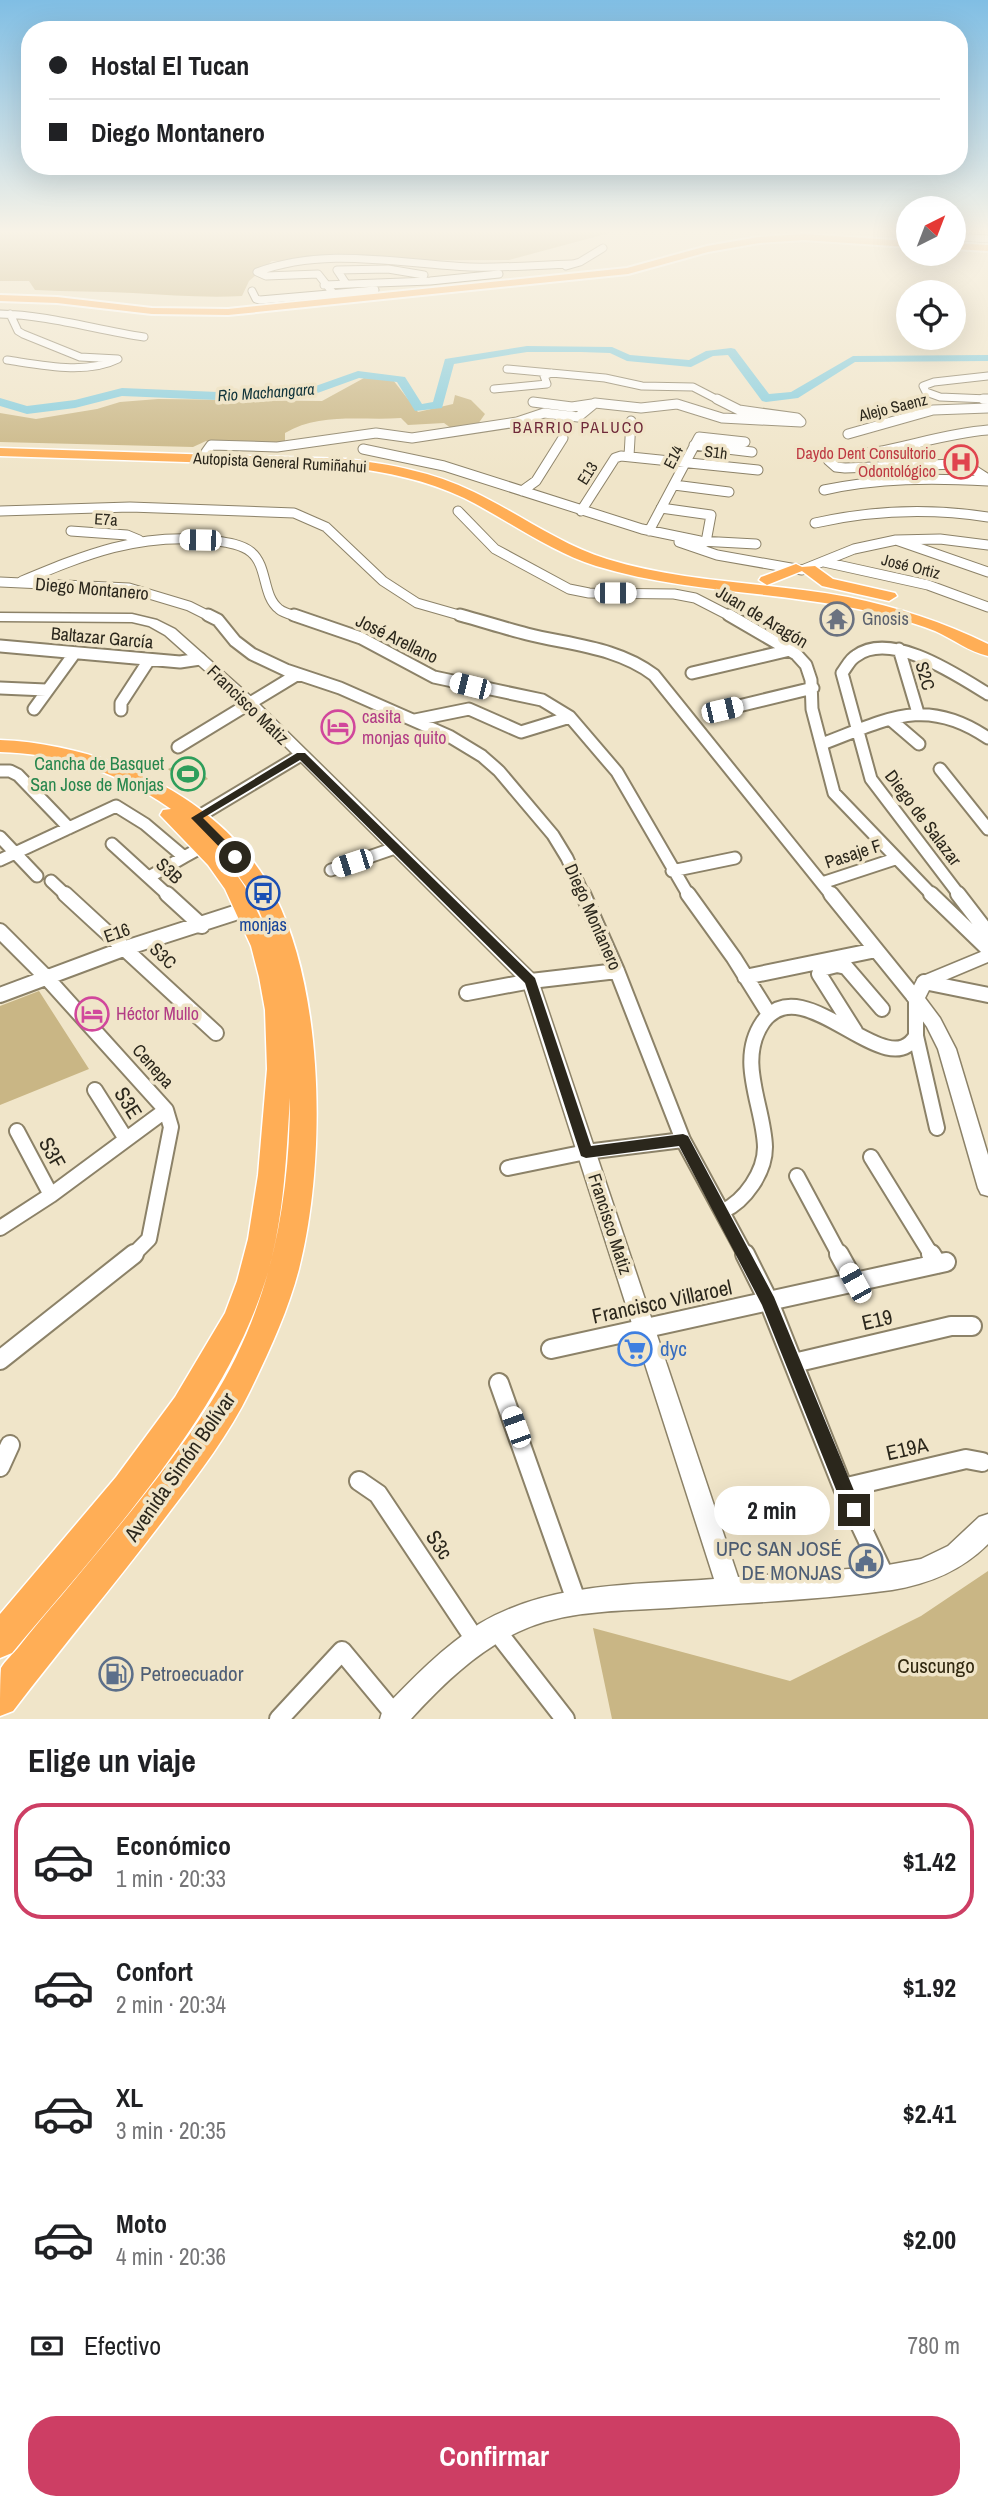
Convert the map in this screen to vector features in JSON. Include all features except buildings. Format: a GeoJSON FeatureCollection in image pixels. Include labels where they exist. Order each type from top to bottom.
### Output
{"type":"FeatureCollection","features":[{"type":"Feature","properties":{"kind":"highway","name":"Autopista General Rumiñahui"},"geometry":{"type":"LineString","coordinates":[[0,444],[368,458],[447,476],[560,533],[605,552],[655,565],[873,596],[926,612],[988,638]]}},
{"type":"Feature","properties":{"kind":"highway","name":"Autopista General Rumiñahui"},"geometry":{"type":"LineString","coordinates":[[0,452],[311,462],[394,470],[450,486],[546,539],[603,562],[650,575],[881,608],[933,624],[988,651]]}},
{"type":"Feature","properties":{"kind":"highway"},"geometry":{"type":"LineString","coordinates":[[767,580],[809,567],[828,583],[897,599],[926,612]]}},
{"type":"Feature","properties":{"kind":"highway","name":"Avenida Simón Bolívar"},"geometry":{"type":"LineString","coordinates":[[0,746],[37,746],[95,760],[123,771],[196,818],[217,836],[263,893],[290,964],[297,1008],[302,1121],[295,1220],[288,1258],[275,1299],[237,1385],[194,1454],[105,1570],[0,1698]]}},
{"type":"Feature","properties":{"kind":"highway","name":"Avenida Simón Bolívar"},"geometry":{"type":"LineString","coordinates":[[0,1641],[116,1501],[169,1431],[211,1367],[255,1277],[266,1232],[269,1205],[277,1113],[279,1040],[267,964],[247,909],[223,868],[194,851],[183,824],[122,784],[69,763],[3,766]]}},
{"type":"Feature","properties":{"kind":"main road"},"geometry":{"type":"LineString","coordinates":[[185,312],[213,312]]}},
{"type":"Feature","properties":{"kind":"street"},"geometry":{"type":"LineString","coordinates":[[0,314],[35,315],[90,329],[144,337]]}},
{"type":"Feature","properties":{"kind":"street"},"geometry":{"type":"LineString","coordinates":[[7,360],[47,367],[118,361],[116,358],[80,357],[23,334],[18,331],[10,314]]}},
{"type":"Feature","properties":{"kind":"street"},"geometry":{"type":"LineString","coordinates":[[507,369],[605,377],[642,386],[693,387],[739,410],[797,418],[801,422],[722,418],[677,404],[641,408],[592,404],[572,407],[550,402],[533,402]]}},
{"type":"Feature","properties":{"kind":"street"},"geometry":{"type":"LineString","coordinates":[[494,389],[543,386],[547,384],[544,377],[551,373]]}},
{"type":"Feature","properties":{"kind":"street"},"geometry":{"type":"LineString","coordinates":[[988,376],[934,382],[923,386],[926,392],[940,397],[988,399]]}},
{"type":"Feature","properties":{"kind":"street"},"geometry":{"type":"LineString","coordinates":[[206,452],[212,445],[277,447],[372,433],[412,438],[517,422],[544,413],[578,417],[592,404]]}},
{"type":"Feature","properties":{"kind":"street","name":"Alejo Saenz"},"geometry":{"type":"LineString","coordinates":[[848,434],[933,411],[988,408]]}},
{"type":"Feature","properties":{"kind":"street"},"geometry":{"type":"LineString","coordinates":[[629,456],[631,421]]}},
{"type":"Feature","properties":{"kind":"street"},"geometry":{"type":"LineString","coordinates":[[988,430],[954,433],[875,452],[838,455],[828,460],[836,467],[845,468],[956,464],[971,468],[988,480]]}},
{"type":"Feature","properties":{"kind":"street"},"geometry":{"type":"LineString","coordinates":[[954,433],[988,438]]}},
{"type":"Feature","properties":{"kind":"street","name":"E14"},"geometry":{"type":"LineString","coordinates":[[649,531],[700,436],[746,442]]}},
{"type":"Feature","properties":{"kind":"street"},"geometry":{"type":"LineString","coordinates":[[522,491],[536,481],[563,438]]}},
{"type":"Feature","properties":{"kind":"street"},"geometry":{"type":"LineString","coordinates":[[694,445],[752,452]]}},
{"type":"Feature","properties":{"kind":"street"},"geometry":{"type":"LineString","coordinates":[[363,449],[405,454],[464,470],[581,511],[649,531],[706,542],[756,544]]}},
{"type":"Feature","properties":{"kind":"street","name":"S1h"},"geometry":{"type":"LineString","coordinates":[[629,456],[758,470]]}},
{"type":"Feature","properties":{"kind":"street","name":"E13"},"geometry":{"type":"LineString","coordinates":[[581,511],[615,458],[629,456]]}},
{"type":"Feature","properties":{"kind":"street"},"geometry":{"type":"LineString","coordinates":[[447,476],[464,470]]}},
{"type":"Feature","properties":{"kind":"street"},"geometry":{"type":"LineString","coordinates":[[824,490],[851,484],[921,477],[988,480]]}},
{"type":"Feature","properties":{"kind":"street"},"geometry":{"type":"LineString","coordinates":[[674,485],[729,492]]}},
{"type":"Feature","properties":{"kind":"street"},"geometry":{"type":"LineString","coordinates":[[0,511],[130,507],[270,510],[294,513],[326,527],[383,580],[417,603],[527,634],[608,651],[637,662],[653,676],[876,950],[920,990],[947,1049],[988,1188]]}},
{"type":"Feature","properties":{"kind":"street"},"geometry":{"type":"LineString","coordinates":[[662,508],[711,515],[706,542]]}},
{"type":"Feature","properties":{"kind":"street"},"geometry":{"type":"LineString","coordinates":[[815,523],[856,513],[910,508],[988,517]]}},
{"type":"Feature","properties":{"kind":"street","name":"Juan de Aragón"},"geometry":{"type":"LineString","coordinates":[[458,511],[495,549],[569,590],[589,593],[674,594],[695,598],[790,650],[806,665],[813,688],[812,709],[834,793],[895,859],[988,949]]}},
{"type":"Feature","properties":{"kind":"street","name":"E7a"},"geometry":{"type":"LineString","coordinates":[[71,531],[127,534],[139,540]]}},
{"type":"Feature","properties":{"kind":"street","name":"José Ortiz"},"geometry":{"type":"LineString","coordinates":[[680,538],[679,542],[684,545],[702,551],[928,585],[988,607]]}},
{"type":"Feature","properties":{"kind":"street"},"geometry":{"type":"LineString","coordinates":[[893,538],[988,572]]}},
{"type":"Feature","properties":{"kind":"street"},"geometry":{"type":"LineString","coordinates":[[809,567],[865,544],[893,538],[948,538],[988,545]]}},
{"type":"Feature","properties":{"kind":"street","name":"José Arellano"},"geometry":{"type":"LineString","coordinates":[[20,584],[139,540],[200,540],[239,546],[250,551],[256,558],[272,603],[279,610],[360,638],[434,677],[534,698],[557,708],[570,717],[617,772],[672,871],[769,1014]]}},
{"type":"Feature","properties":{"kind":"street","name":"Diego Montanero"},"geometry":{"type":"LineString","coordinates":[[0,582],[128,589],[164,596],[218,620],[244,648],[274,665],[340,688],[449,736],[482,756],[499,771],[553,835],[566,858],[617,971],[683,1140],[769,1302],[843,1488],[885,1577]]}},
{"type":"Feature","properties":{"kind":"street","name":"Francisco Matiz"},"geometry":{"type":"LineString","coordinates":[[0,617],[104,617],[143,620],[170,632],[251,704],[531,981],[730,1590]]}},
{"type":"Feature","properties":{"kind":"street","name":"Baltazar García"},"geometry":{"type":"LineString","coordinates":[[0,646],[149,660],[180,662],[200,659]]}},
{"type":"Feature","properties":{"kind":"street","name":"Diego de Salazar"},"geometry":{"type":"LineString","coordinates":[[988,694],[932,662],[899,649],[857,653],[846,662],[842,673],[871,779],[988,933]]}},
{"type":"Feature","properties":{"kind":"street","name":"S2C"},"geometry":{"type":"LineString","coordinates":[[899,649],[918,713]]}},
{"type":"Feature","properties":{"kind":"street"},"geometry":{"type":"LineString","coordinates":[[692,673],[790,650]]}},
{"type":"Feature","properties":{"kind":"street"},"geometry":{"type":"LineString","coordinates":[[34,709],[74,654]]}},
{"type":"Feature","properties":{"kind":"street"},"geometry":{"type":"LineString","coordinates":[[121,710],[121,703],[149,660]]}},
{"type":"Feature","properties":{"kind":"street"},"geometry":{"type":"LineString","coordinates":[[178,747],[298,674]]}},
{"type":"Feature","properties":{"kind":"street"},"geometry":{"type":"LineString","coordinates":[[0,688],[46,690]]}},
{"type":"Feature","properties":{"kind":"street"},"geometry":{"type":"LineString","coordinates":[[722,710],[813,688]]}},
{"type":"Feature","properties":{"kind":"street"},"geometry":{"type":"LineString","coordinates":[[414,721],[469,709],[521,732],[570,717]]}},
{"type":"Feature","properties":{"kind":"street"},"geometry":{"type":"LineString","coordinates":[[822,744],[891,720],[935,712],[958,718],[988,738]]}},
{"type":"Feature","properties":{"kind":"street"},"geometry":{"type":"LineString","coordinates":[[891,720],[919,744]]}},
{"type":"Feature","properties":{"kind":"street"},"geometry":{"type":"LineString","coordinates":[[196,818],[301,755]]}},
{"type":"Feature","properties":{"kind":"street"},"geometry":{"type":"LineString","coordinates":[[3,766],[18,775],[69,828]]}},
{"type":"Feature","properties":{"kind":"street"},"geometry":{"type":"LineString","coordinates":[[940,769],[988,829]]}},
{"type":"Feature","properties":{"kind":"street"},"geometry":{"type":"LineString","coordinates":[[0,860],[111,806],[120,807],[194,851],[149,877]]}},
{"type":"Feature","properties":{"kind":"street"},"geometry":{"type":"LineString","coordinates":[[0,837],[37,876]]}},
{"type":"Feature","properties":{"kind":"street","name":"S3B"},"geometry":{"type":"LineString","coordinates":[[112,844],[202,926]]}},
{"type":"Feature","properties":{"kind":"street"},"geometry":{"type":"LineString","coordinates":[[331,870],[395,848]]}},
{"type":"Feature","properties":{"kind":"street"},"geometry":{"type":"LineString","coordinates":[[672,871],[735,858]]}},
{"type":"Feature","properties":{"kind":"street","name":"Pasaje F"},"geometry":{"type":"LineString","coordinates":[[822,883],[895,859]]}},
{"type":"Feature","properties":{"kind":"street","name":"S3C"},"geometry":{"type":"LineString","coordinates":[[51,881],[216,1033]]}},
{"type":"Feature","properties":{"kind":"street","name":"E16"},"geometry":{"type":"LineString","coordinates":[[0,995],[126,948],[202,926],[247,909]]}},
{"type":"Feature","properties":{"kind":"street"},"geometry":{"type":"LineString","coordinates":[[973,915],[988,912]]}},
{"type":"Feature","properties":{"kind":"street","name":"Cenepa"},"geometry":{"type":"LineString","coordinates":[[0,931],[46,977],[166,1110],[51,1195],[0,1228]]}},
{"type":"Feature","properties":{"kind":"street"},"geometry":{"type":"LineString","coordinates":[[745,977],[876,950]]}},
{"type":"Feature","properties":{"kind":"street"},"geometry":{"type":"LineString","coordinates":[[920,990],[988,955]]}},
{"type":"Feature","properties":{"kind":"street"},"geometry":{"type":"LineString","coordinates":[[859,1037],[819,974],[821,969],[837,965],[846,967],[882,1009]]}},
{"type":"Feature","properties":{"kind":"street"},"geometry":{"type":"LineString","coordinates":[[467,993],[531,981],[617,971]]}},
{"type":"Feature","properties":{"kind":"street"},"geometry":{"type":"LineString","coordinates":[[920,990],[988,995]]}},
{"type":"Feature","properties":{"kind":"street"},"geometry":{"type":"LineString","coordinates":[[920,990],[916,1036],[937,1128]]}},
{"type":"Feature","properties":{"kind":"street"},"geometry":{"type":"LineString","coordinates":[[723,1211],[736,1204],[754,1181],[765,1148],[751,1066],[756,1035],[763,1019],[775,1010],[799,1008],[834,1020],[875,1045],[898,1048],[913,1041],[916,1036]]}},
{"type":"Feature","properties":{"kind":"street","name":"S3E"},"geometry":{"type":"LineString","coordinates":[[95,1090],[126,1139]]}},
{"type":"Feature","properties":{"kind":"street"},"geometry":{"type":"LineString","coordinates":[[0,1360],[136,1254],[149,1239],[171,1127],[166,1110]]}},
{"type":"Feature","properties":{"kind":"street","name":"S3F"},"geometry":{"type":"LineString","coordinates":[[16,1131],[51,1195]]}},
{"type":"Feature","properties":{"kind":"street"},"geometry":{"type":"LineString","coordinates":[[508,1168],[586,1152],[683,1140]]}},
{"type":"Feature","properties":{"kind":"street"},"geometry":{"type":"LineString","coordinates":[[871,1157],[941,1263]]}},
{"type":"Feature","properties":{"kind":"street"},"geometry":{"type":"LineString","coordinates":[[797,1176],[855,1283]]}},
{"type":"Feature","properties":{"kind":"street","name":"Francisco Villaroel"},"geometry":{"type":"LineString","coordinates":[[551,1349],[941,1263]]}},
{"type":"Feature","properties":{"kind":"street","name":"E19"},"geometry":{"type":"LineString","coordinates":[[794,1363],[951,1326],[972,1326]]}},
{"type":"Feature","properties":{"kind":"street"},"geometry":{"type":"LineString","coordinates":[[499,1383],[577,1603]]}},
{"type":"Feature","properties":{"kind":"street"},"geometry":{"type":"LineString","coordinates":[[0,1467],[10,1445]]}},
{"type":"Feature","properties":{"kind":"street","name":"E19A"},"geometry":{"type":"LineString","coordinates":[[843,1488],[966,1459],[982,1462]]}},
{"type":"Feature","properties":{"kind":"street","name":"S3c"},"geometry":{"type":"LineString","coordinates":[[359,1480],[378,1494],[486,1635]]}},
{"type":"Feature","properties":{"kind":"street"},"geometry":{"type":"LineString","coordinates":[[279,1719],[341,1651],[395,1717],[433,1677],[486,1635],[530,1614],[577,1603],[885,1577],[934,1567],[956,1556],[988,1526]]}},
{"type":"Feature","properties":{"kind":"street"},"geometry":{"type":"LineString","coordinates":[[486,1635],[565,1719]]}},
{"type":"Feature","properties":{"kind":"green space"},"geometry":{"type":"Polygon","coordinates":[[[364,378],[393,380],[418,412],[453,404],[455,395],[471,400],[485,414],[478,424],[455,431],[444,423],[408,425],[401,418],[312,422],[285,433],[285,443],[216,444],[206,441],[193,447],[0,442],[0,413],[36,419],[97,409],[120,402],[158,399],[322,401],[364,378]]]}},
{"type":"Feature","properties":{"kind":"green space","name":"Cancha de Basquet San Jose de Monjas"},"geometry":{"type":"Polygon","coordinates":[[[189,760],[208,779],[188,788],[168,769],[189,760]]]}},
{"type":"Feature","properties":{"kind":"green space"},"geometry":{"type":"Polygon","coordinates":[[[39,991],[89,1069],[0,1105],[0,1006],[39,991]]]}},
{"type":"Feature","properties":{"kind":"green space","name":"Cuscungo"},"geometry":{"type":"Polygon","coordinates":[[[988,1571],[988,1719],[612,1719],[593,1628],[790,1681],[921,1616],[988,1571]]]}},
{"type":"Feature","properties":{"kind":"waterway","name":"Rio Machangara"},"geometry":{"type":"LineString","coordinates":[[0,402],[27,410],[75,404],[122,392],[242,397],[312,391],[358,374],[401,379],[419,408],[438,405],[449,361],[527,349],[612,350],[627,358],[691,364],[710,353],[731,351],[766,398],[794,395],[853,359],[988,358]]}},
{"type":"Feature","properties":{"kind":"place","name":"Daydo Dent Consultorio Odontológico"},"geometry":{"type":"Point","coordinates":[961,462]}},
{"type":"Feature","properties":{"kind":"place","name":"Gnosis"},"geometry":{"type":"Point","coordinates":[837,619]}},
{"type":"Feature","properties":{"kind":"place","name":"casita monjas quito"},"geometry":{"type":"Point","coordinates":[338,727]}},
{"type":"Feature","properties":{"kind":"place","name":"Cancha de Basquet San Jose de Monjas"},"geometry":{"type":"Point","coordinates":[188,774]}},
{"type":"Feature","properties":{"kind":"place","name":"monjas"},"geometry":{"type":"Point","coordinates":[263,893]}},
{"type":"Feature","properties":{"kind":"place","name":"Héctor Mullo"},"geometry":{"type":"Point","coordinates":[92,1014]}},
{"type":"Feature","properties":{"kind":"place","name":"dyc"},"geometry":{"type":"Point","coordinates":[635,1349]}},
{"type":"Feature","properties":{"kind":"place","name":"UPC SAN JOSÉ DE MONJAS"},"geometry":{"type":"Point","coordinates":[866,1561]}},
{"type":"Feature","properties":{"kind":"place","name":"Petroecuador"},"geometry":{"type":"Point","coordinates":[116,1674]}},
{"type":"Feature","properties":{"kind":"district","name":"BARRIO PALUCO"},"geometry":{"type":"Point","coordinates":[579,427]}},
{"type":"Feature","properties":{"kind":"route"},"geometry":{"type":"LineString","coordinates":[[235,857],[217,836],[196,818],[301,755],[531,981],[586,1152],[683,1140],[769,1302],[854,1510]]}}]}
